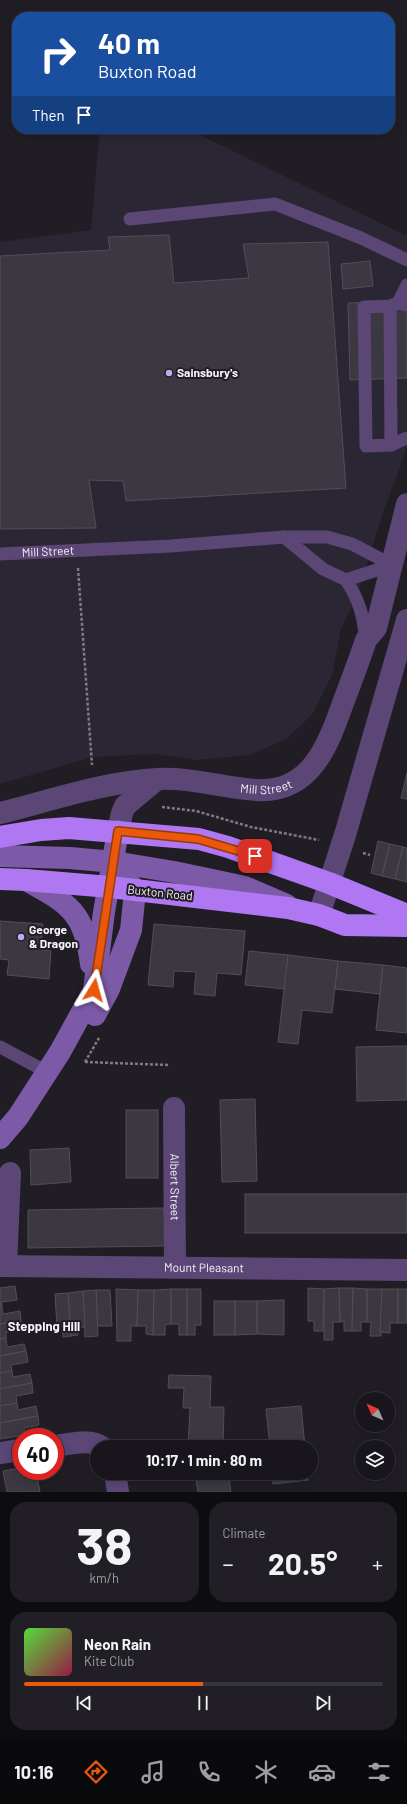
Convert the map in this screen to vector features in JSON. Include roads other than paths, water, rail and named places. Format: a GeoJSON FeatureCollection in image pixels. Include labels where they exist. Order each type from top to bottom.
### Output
{"type":"FeatureCollection","features":[{"type":"Feature","properties":{"kind":"highway"},"geometry":{"type":"LineString","coordinates":[[0,837],[41,830],[70,828],[198,839],[228,847],[330,883],[407,915]]}},
{"type":"Feature","properties":{"kind":"highway","name":"Buxton Road"},"geometry":{"type":"LineString","coordinates":[[0,879],[110,887],[298,910],[320,915],[344,925],[407,926]]}},
{"type":"Feature","properties":{"kind":"street","name":"Mill Street"},"geometry":{"type":"LineString","coordinates":[[0,813],[84,790],[157,779],[180,780],[258,790],[274,789],[297,780],[314,765],[327,744],[366,640],[376,628],[400,567],[407,504]]}},
{"type":"Feature","properties":{"kind":"street"},"geometry":{"type":"LineString","coordinates":[[320,915],[407,620]]}},
{"type":"Feature","properties":{"kind":"street"},"geometry":{"type":"LineString","coordinates":[[0,1138],[18,1117],[54,1061],[94,990],[122,813],[125,806],[157,779]]}},
{"type":"Feature","properties":{"kind":"street"},"geometry":{"type":"LineString","coordinates":[[0,856],[70,858],[114,862],[174,872],[245,887],[298,910]]}},
{"type":"Feature","properties":{"kind":"street"},"geometry":{"type":"LineString","coordinates":[[54,1061],[96,1013],[109,989],[131,930],[135,890],[114,862]]}},
{"type":"Feature","properties":{"kind":"street"},"geometry":{"type":"LineString","coordinates":[[26,880],[58,897],[74,912],[84,928],[88,945],[94,990]]}},
{"type":"Feature","properties":{"kind":"street","name":"Albert Street"},"geometry":{"type":"LineString","coordinates":[[174,1108],[175,1267]]}},
{"type":"Feature","properties":{"kind":"street"},"geometry":{"type":"LineString","coordinates":[[3,1266],[10,1173]]}},
{"type":"Feature","properties":{"kind":"street","name":"Mount Pleasant"},"geometry":{"type":"LineString","coordinates":[[3,1266],[407,1270]]}},
{"type":"Feature","properties":{"kind":"street"},"geometry":{"type":"LineString","coordinates":[[64,1445],[90,1443]]}},
{"type":"Feature","properties":{"kind":"street"},"geometry":{"type":"LineString","coordinates":[[0,1453],[12,1451]]}},
{"type":"Feature","properties":{"kind":"street"},"geometry":{"type":"LineString","coordinates":[[116,1480],[118,1492]]}},
{"type":"Feature","properties":{"kind":"lane"},"geometry":{"type":"LineString","coordinates":[[130,219],[275,204],[361,238],[407,260]]}},
{"type":"Feature","properties":{"kind":"lane"},"geometry":{"type":"LineString","coordinates":[[391,445],[398,305],[407,285]]}},
{"type":"Feature","properties":{"kind":"lane"},"geometry":{"type":"LineString","coordinates":[[398,305],[364,307],[366,446],[391,445],[407,438]]}},
{"type":"Feature","properties":{"kind":"lane"},"geometry":{"type":"LineString","coordinates":[[284,537],[323,569],[346,580],[357,598],[366,640]]}},
{"type":"Feature","properties":{"kind":"lane","name":"Mill Street"},"geometry":{"type":"LineString","coordinates":[[0,554],[172,546],[284,537],[327,537],[352,544],[400,567]]}},
{"type":"Feature","properties":{"kind":"lane"},"geometry":{"type":"LineString","coordinates":[[346,580],[400,567]]}},
{"type":"Feature","properties":{"kind":"lane"},"geometry":{"type":"LineString","coordinates":[[0,1047],[54,1061]]}},
{"type":"Feature","properties":{"kind":"place","name":"Sainsbury's"},"geometry":{"type":"Point","coordinates":[169,373]}},
{"type":"Feature","properties":{"kind":"place","name":"George & Dragon"},"geometry":{"type":"Point","coordinates":[21,937]}},
{"type":"Feature","properties":{"kind":"district","name":"Stepping Hill"},"geometry":{"type":"Point","coordinates":[44,1326]}}]}
